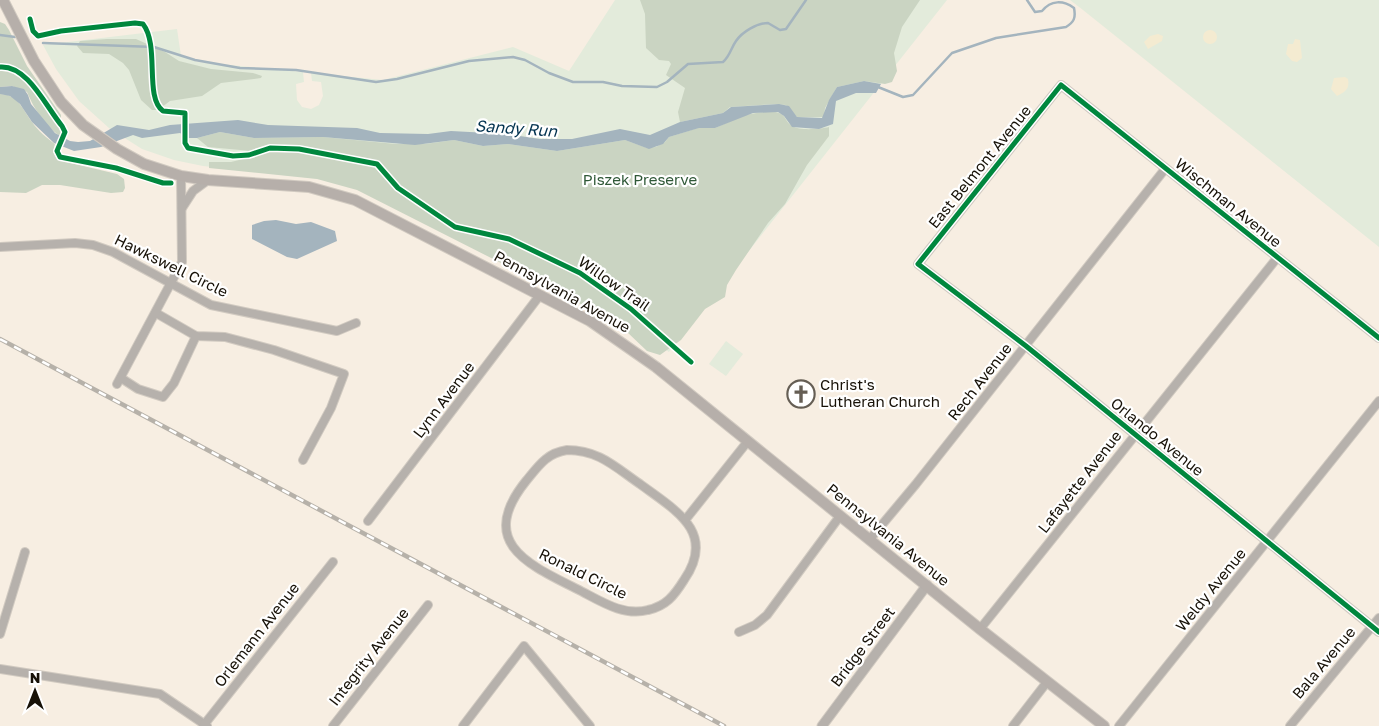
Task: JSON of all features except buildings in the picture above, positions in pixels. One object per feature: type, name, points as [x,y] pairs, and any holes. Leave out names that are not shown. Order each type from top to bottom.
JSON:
[{"type":"main road","name":"Pennsylvania Avenue","points":[[3,0],[34,61],[61,102],[96,135],[117,150],[144,164],[181,176],[208,180],[301,186],[341,195],[372,208],[590,321],[636,352],[980,629],[1104,726]]},
{"type":"street","name":"Wischman Avenue","points":[[1061,85],[1379,338]]},
{"type":"street","name":"East Belmont Avenue","points":[[918,264],[1061,85]]},
{"type":"street","name":"Rech Avenue","points":[[870,539],[1026,346],[1165,169]]},
{"type":"street","points":[[181,176],[182,262],[119,381],[163,397],[174,383],[196,336]]},
{"type":"street","points":[[182,208],[193,191],[208,180]]},
{"type":"street","name":"Hawkswell Circle","points":[[0,247],[75,243],[93,245],[113,252],[211,305],[337,331],[356,323]]},
{"type":"street","name":"Lafayette Avenue","points":[[980,629],[1277,258]]},
{"type":"street","name":"Orlando Avenue","points":[[918,264],[1026,346],[1376,629]]},
{"type":"street","name":"Lynn Avenue","points":[[368,521],[540,295]]},
{"type":"street","points":[[156,313],[196,336],[225,338],[274,350],[344,374],[331,408],[303,460]]},
{"type":"street","name":"Weldy Avenue","points":[[1119,726],[1379,401]]},
{"type":"street","points":[[686,519],[748,441]]},
{"type":"street","name":"Ronald Circle","points":[[567,450],[584,450],[603,458],[686,519],[696,542],[697,558],[694,566],[673,598],[660,607],[644,611],[616,608],[532,566],[516,553],[510,541],[508,527],[513,498],[547,456],[567,450]]},
{"type":"street","points":[[739,632],[755,626],[767,615],[840,516]]},
{"type":"street","points":[[0,634],[25,552]]},
{"type":"street","name":"Orlemann Avenue","points":[[205,725],[333,562]]},
{"type":"street","name":"Bridge Street","points":[[822,726],[926,585]]},
{"type":"street","name":"Integrity Avenue","points":[[333,726],[428,605]]},
{"type":"street","name":"Bala Avenue","points":[[1290,726],[1376,629],[1379,618]]},
{"type":"street","points":[[463,726],[524,646],[590,726]]},
{"type":"street","points":[[0,670],[160,694],[205,725]]},
{"type":"street","points":[[1013,726],[1047,682]]},
{"type":"green space","name":"Piszek Preserve","points":[[615,0],[947,0],[669,352],[647,337],[348,182],[203,166],[174,160],[142,149],[109,128],[79,101],[56,69],[43,45],[177,29],[181,56],[198,62],[303,72],[304,82],[296,84],[297,100],[302,107],[311,109],[319,105],[323,96],[321,82],[312,81],[311,73],[383,80],[513,47],[569,71]]},
{"type":"green space","points":[[640,0],[920,0],[902,27],[894,53],[897,71],[892,82],[885,84],[864,81],[837,87],[825,108],[824,117],[797,117],[786,105],[774,104],[730,107],[723,113],[680,122],[678,112],[685,88],[666,75],[671,64],[669,61],[659,60],[646,48],[645,14]]},
{"type":"green space","points":[[1070,0],[1379,0],[1379,247],[1083,10]]},
{"type":"green space","points":[[0,22],[5,24],[9,30],[27,66],[61,115],[61,137],[41,117],[27,92],[12,86],[0,87]]},
{"type":"green space","points":[[136,39],[165,52],[179,61],[211,69],[253,73],[262,76],[261,78],[221,83],[202,96],[170,101],[158,110],[152,110],[141,100],[129,70],[123,63],[109,54],[83,53],[77,46],[80,41]]},
{"type":"green space","points":[[0,94],[16,100],[37,128],[55,144],[53,152],[58,160],[117,174],[124,179],[125,188],[123,192],[111,193],[60,185],[42,185],[26,193],[0,192]]},
{"type":"green space","points":[[769,111],[780,113],[796,128],[829,127],[829,136],[807,165],[785,204],[768,223],[736,270],[727,285],[725,297],[705,309],[681,340],[660,355],[647,351],[627,332],[572,299],[357,190],[317,179],[209,168],[209,162],[231,162],[251,157],[253,154],[251,151],[208,147],[197,138],[220,132],[254,138],[323,137],[396,144],[425,144],[454,140],[483,146],[508,144],[557,151],[625,140],[647,148],[656,147],[665,142],[669,137],[698,128],[715,128],[745,115]]},
{"type":"green space","points":[[726,341],[743,354],[726,376],[709,364]]},
{"type":"sand","points":[[1207,30],[1213,30],[1217,37],[1213,44],[1207,44],[1203,40],[1203,34]]},
{"type":"sand","points":[[1158,34],[1163,36],[1162,41],[1148,49],[1144,42],[1150,36]]},
{"type":"sand","points":[[1295,39],[1300,40],[1302,58],[1297,62],[1292,61],[1286,54],[1288,44],[1293,44]]},
{"type":"sand","points":[[1345,77],[1348,79],[1348,88],[1337,96],[1331,89],[1334,78]]},
{"type":"shaded area","points":[[864,81],[881,84],[876,93],[856,93],[836,101],[833,124],[819,129],[792,127],[784,116],[778,112],[753,113],[715,128],[699,128],[669,137],[663,144],[649,149],[625,140],[557,151],[508,144],[483,146],[454,140],[415,145],[323,137],[254,138],[220,132],[197,138],[189,138],[180,133],[142,138],[133,135],[101,147],[74,151],[54,143],[32,122],[20,104],[10,96],[0,94],[0,87],[12,86],[24,89],[31,104],[55,133],[70,141],[78,142],[90,141],[117,125],[149,130],[170,125],[238,120],[268,125],[357,128],[380,133],[428,134],[451,131],[507,134],[540,139],[572,139],[620,129],[650,135],[680,122],[723,113],[731,107],[779,104],[789,106],[797,117],[822,118],[829,100],[837,87]]},
{"type":"shaded area","points":[[276,220],[296,224],[311,222],[335,231],[337,241],[297,259],[287,257],[252,239],[252,225]]},
{"type":"waterway","points":[[43,43],[154,47],[195,60],[240,68],[296,70],[376,82],[397,79],[469,61],[513,57],[525,60],[549,73],[573,82],[603,82],[622,86],[657,87],[667,82],[688,64],[723,62],[739,38],[755,26],[768,23],[780,30],[786,29],[806,0]]},
{"type":"waterway","name":"Sandy Run","points":[[878,87],[903,97],[913,95],[952,53],[996,38],[1066,27],[1074,19],[1074,8],[1066,4],[1053,3],[1042,11],[1035,12],[1027,0]]},
{"type":"waterway","points":[[0,35],[15,37]]},
{"type":"railway","points":[[0,339],[724,726]]},
{"type":"cycle path","name":"Willow Trail","points":[[30,19],[33,31],[38,36],[61,31],[135,23],[143,24],[151,45],[154,95],[157,104],[163,111],[185,113],[185,143],[188,148],[233,156],[249,155],[270,148],[299,149],[377,164],[398,188],[455,227],[509,239],[580,273],[631,309],[691,362]]},
{"type":"cycle path","points":[[0,67],[10,68],[28,80],[62,126],[65,132],[57,151],[60,157],[116,168],[163,183],[171,183]]},
{"type":"cycle path","points":[[1379,338],[1061,85],[918,264],[1026,346],[1379,632]]},
{"type":"place","name":"Christ's Lutheran Church","points":[[801,394]]}]
